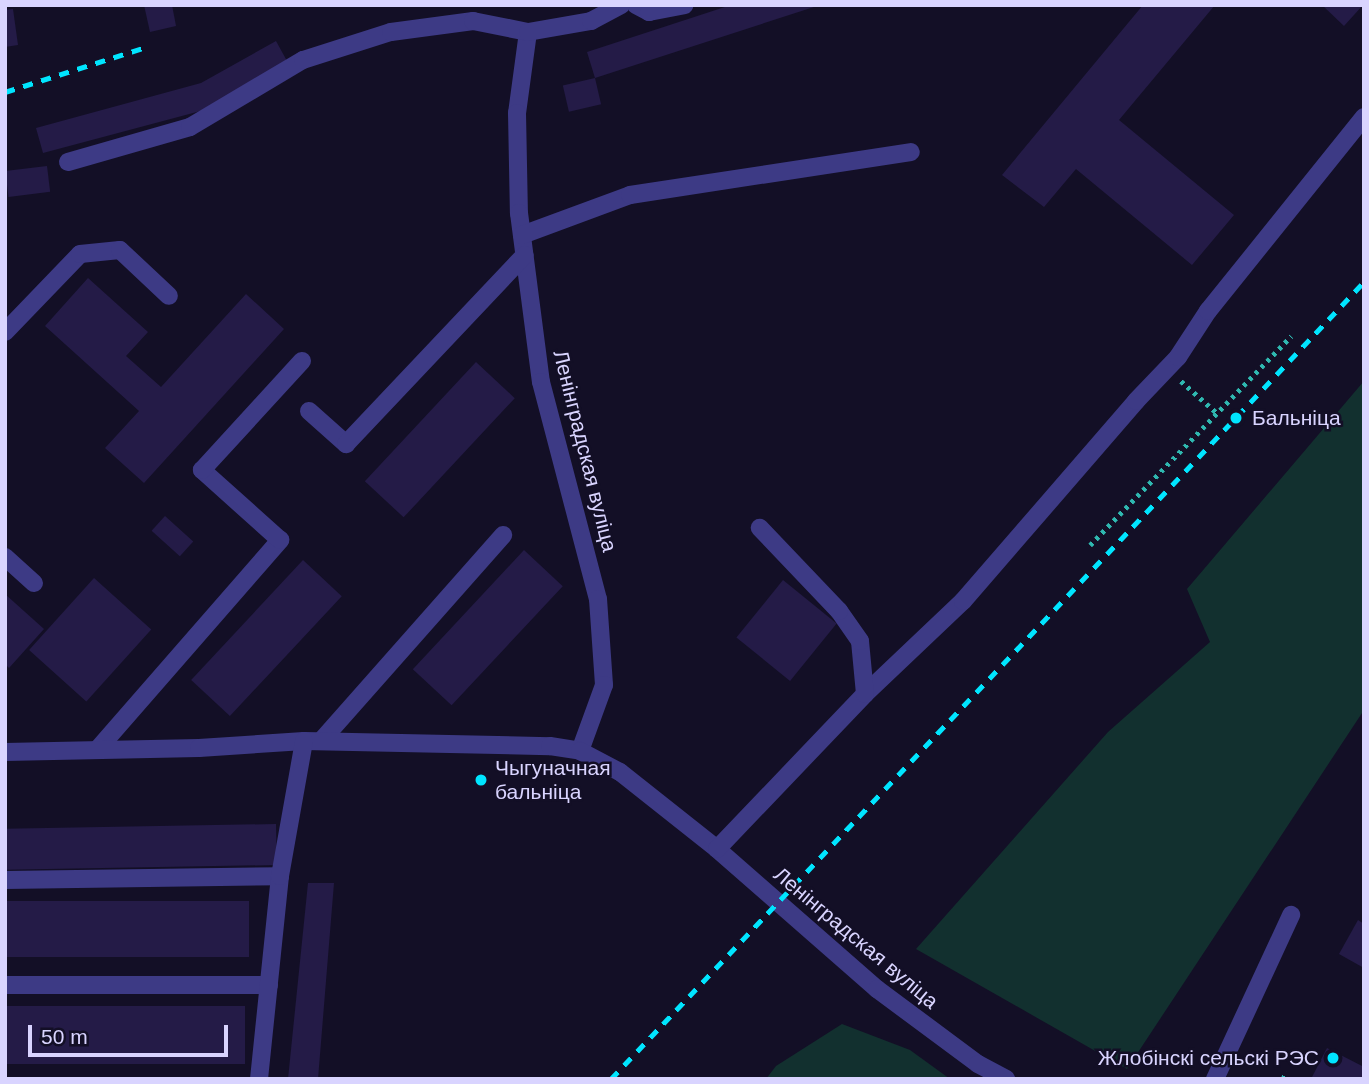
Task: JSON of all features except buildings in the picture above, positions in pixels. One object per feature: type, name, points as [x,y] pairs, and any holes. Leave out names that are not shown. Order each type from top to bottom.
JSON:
[{"type":"street","points":[[68,162],[190,127],[303,60],[391,32],[473,21],[528,32],[591,21],[621,5]]},
{"type":"street","points":[[636,5],[649,12],[684,5]]},
{"type":"street","name":"Ленінградская вуліца","points":[[528,32],[517,113],[522,234],[541,382],[598,600],[604,685],[580,751]]},
{"type":"street","points":[[717,849],[865,694],[963,601],[1168,369],[1208,311],[1364,117]]},
{"type":"street","points":[[522,234],[630,195],[911,152]]},
{"type":"street","points":[[5,332],[79,254],[120,250],[169,296]]},
{"type":"street","points":[[309,411],[346,444],[525,255]]},
{"type":"street","points":[[97,750],[280,540],[202,470],[302,361]]},
{"type":"street","points":[[760,528],[839,611],[859,641],[865,694]]},
{"type":"street","points":[[259,1079],[280,876],[313,741],[503,534]]},
{"type":"street","points":[[5,558],[34,583]]},
{"type":"street","name":"Ленінградская вуліца","points":[[5,752],[313,741],[550,746],[580,751],[620,772],[717,849],[877,989],[978,1064],[1006,1079]]},
{"type":"street","points":[[5,880],[280,876]]},
{"type":"street","points":[[1214,1079],[1291,915]]},
{"type":"street","points":[[5,985],[269,985]]},
{"type":"path","points":[[1090,545],[1291,336]]},
{"type":"path","points":[[1168,369],[1217,413]]},
{"type":"path","points":[[1283,1079],[1286,1072]]},
{"type":"green space","points":[[1364,381],[1364,710],[1127,1069],[916,949],[1108,732],[1210,642],[1187,589]]},
{"type":"green space","points":[[842,1024],[910,1050],[950,1079],[766,1079],[776,1066]]},
{"type":"railway","points":[[5,92],[149,46]]},
{"type":"railway","points":[[611,1079],[1364,282]]},
{"type":"place","name":"Бальніца","points":[[1236,418]]},
{"type":"place","name":"Чыгуначная бальніца","points":[[481,780]]},
{"type":"place","name":"Жлобінскі сельскі РЭС","points":[[1333,1058]]}]
